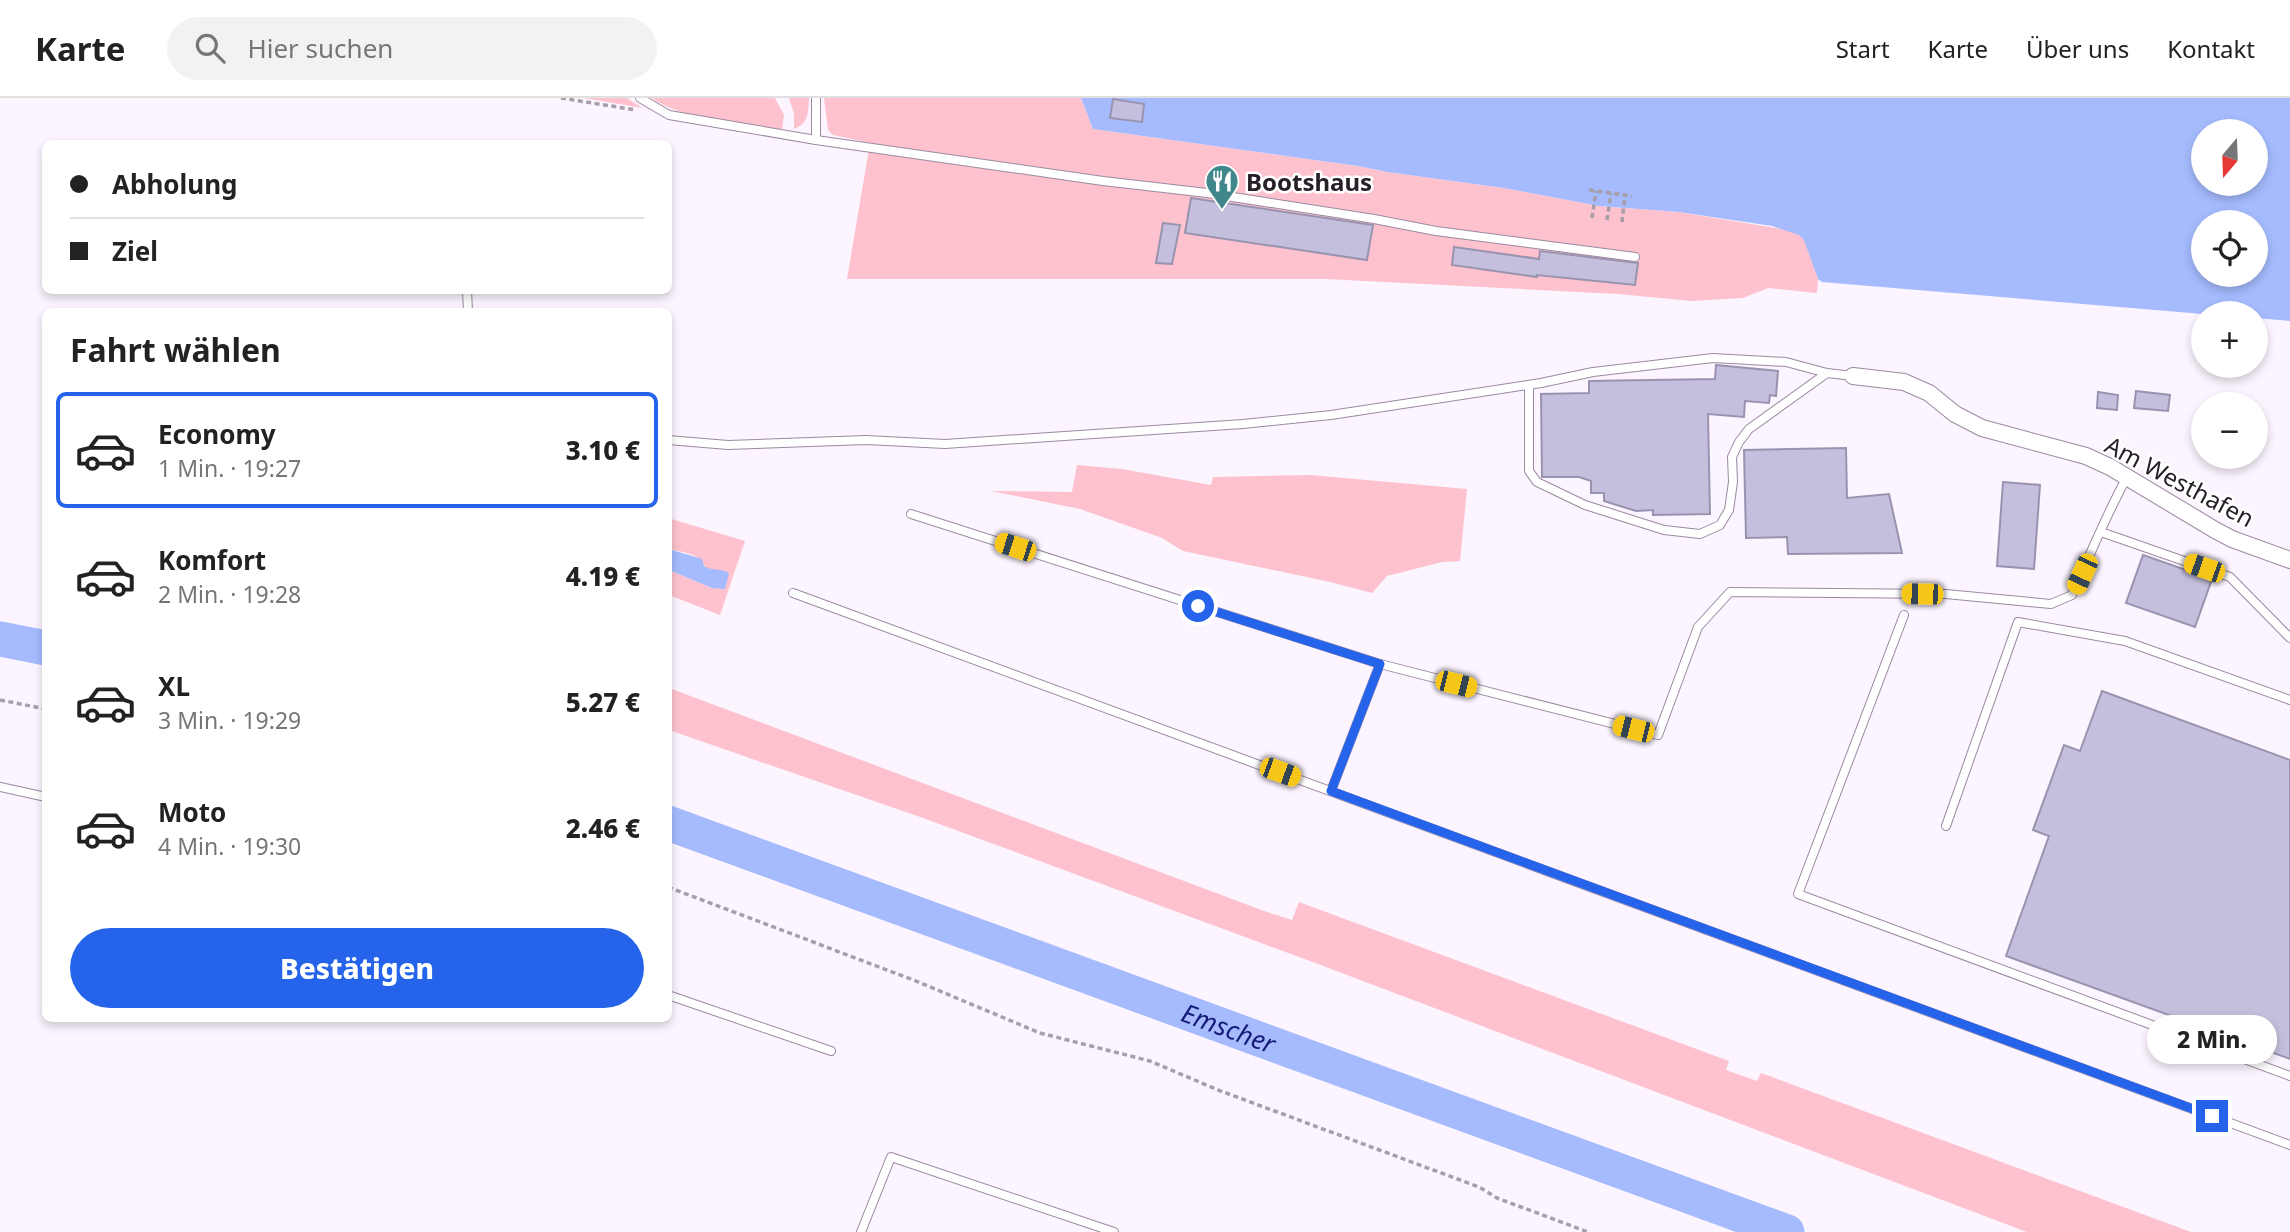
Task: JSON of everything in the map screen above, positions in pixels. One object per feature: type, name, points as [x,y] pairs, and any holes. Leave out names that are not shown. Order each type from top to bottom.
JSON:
[{"type":"street","name":"Am Westhafen","points":[[1853,376],[1904,382],[1929,393],[1955,414],[1982,428],[2086,456],[2232,539],[2290,560]]},
{"type":"lane","points":[[640,98],[669,115],[816,140],[1103,181],[1208,193],[1436,231],[1635,257]]},
{"type":"lane","points":[[816,98],[816,140]]},
{"type":"lane","points":[[672,440],[728,445],[866,440],[945,444],[1256,423],[1331,415],[1529,385],[1593,372],[1713,358],[1786,362],[1827,373],[1853,376]]},
{"type":"lane","points":[[1529,385],[1528,471],[1537,482],[1598,510],[1664,530],[1700,534],[1720,525],[1729,510],[1733,482],[1732,457],[1749,429],[1827,373]]},
{"type":"lane","points":[[911,514],[1380,664],[1658,735],[1698,627],[1730,592],[1946,594],[2051,604],[2072,595],[2110,507],[2127,477]]},
{"type":"lane","points":[[2101,532],[2230,578],[2290,638]]},
{"type":"lane","points":[[793,593],[2290,1145]]},
{"type":"lane","points":[[1904,615],[1798,894],[2290,1076]]},
{"type":"lane","points":[[1946,825],[2018,622],[2125,642],[2290,700]]},
{"type":"lane","points":[[1331,791],[1380,664]]},
{"type":"lane","points":[[0,787],[42,796]]},
{"type":"lane","points":[[672,996],[831,1051]]},
{"type":"lane","points":[[861,1232],[891,1157],[1114,1232]]},
{"type":"path","points":[[561,98],[628,110],[659,111]]},
{"type":"path","points":[[1589,190],[1632,196]]},
{"type":"path","points":[[1592,218],[1596,191]]},
{"type":"path","points":[[1607,220],[1611,193]]},
{"type":"path","points":[[1622,222],[1625,195]]},
{"type":"path","points":[[0,700],[42,708]]},
{"type":"path","points":[[672,889],[916,981],[1040,1033],[1150,1061],[1218,1090],[1479,1187],[1497,1198],[1588,1232]]},
{"type":"shaded area","points":[[584,98],[627,98],[642,108]]},
{"type":"shaded area","points":[[652,98],[775,98],[784,115],[782,130],[697,116],[665,106]]},
{"type":"shaded area","points":[[789,98],[809,98],[805,121],[794,129],[794,114]]},
{"type":"shaded area","points":[[824,98],[1081,98],[1093,129],[1504,188],[1599,206],[1679,212],[1788,230],[1805,240],[1818,279],[1817,293],[1768,288],[1743,298],[1691,301],[1618,294],[1326,279],[847,279],[870,143],[833,135],[828,130]]},
{"type":"shaded area","points":[[1077,465],[1122,469],[1211,485],[1213,477],[1310,475],[1467,489],[1460,561],[1442,562],[1387,576],[1372,593],[1183,551],[1162,538],[1080,509],[991,491],[1072,492]]},
{"type":"shaded area","points":[[672,519],[745,541],[720,615],[672,596],[672,571],[712,588],[703,563],[688,553],[672,550]]},
{"type":"shaded area","points":[[672,689],[1264,911],[1292,920],[1299,902],[1729,1061],[1726,1070],[1757,1081],[1761,1073],[2191,1232],[2027,1232],[923,818],[672,731]]},
{"type":"water","points":[[1081,98],[2290,98],[2290,321],[2268,319],[2268,301],[2191,301],[2191,313],[1822,282],[1818,279],[1804,240],[1799,235],[1772,226],[1679,212],[1599,206],[1504,188],[1093,129]]},
{"type":"water","points":[[672,550],[702,559],[707,568],[729,573],[725,589],[712,588],[672,571]]},
{"type":"building","points":[[1113,99],[1144,104],[1142,122],[1110,118]]},
{"type":"building","points":[[1191,198],[1373,225],[1367,260],[1185,233]]},
{"type":"building","points":[[1163,223],[1180,225],[1172,264],[1156,263]]},
{"type":"building","points":[[1454,247],[1539,259],[1540,251],[1638,263],[1635,285],[1537,277],[1452,265]]},
{"type":"building","points":[[1716,365],[1778,371],[1776,396],[1770,395],[1769,403],[1745,401],[1744,417],[1708,414],[1710,514],[1653,515],[1653,510],[1636,511],[1604,501],[1604,493],[1591,493],[1591,481],[1579,477],[1542,477],[1541,394],[1589,393],[1589,381],[1715,379]]},
{"type":"building","points":[[2136,391],[2170,395],[2168,411],[2134,408]]},
{"type":"building","points":[[2098,392],[2118,395],[2117,410],[2097,408]]},
{"type":"building","points":[[1846,448],[1847,498],[1889,494],[1902,553],[1788,554],[1787,537],[1746,538],[1744,450]]},
{"type":"building","points":[[2003,482],[2040,485],[2034,569],[1997,566]]},
{"type":"building","points":[[2143,555],[2212,579],[2195,627],[2126,603]]},
{"type":"building","points":[[2102,691],[2290,760],[2290,1059],[2006,956],[2049,836],[2033,830],[2064,745],[2080,751]]},
{"type":"waterway","name":"Emscher","points":[[0,639],[42,647]]},
{"type":"waterway","name":"Emscher","points":[[672,824],[1787,1232]]},
{"type":"place","name":"Bootshaus","points":[[1222,211]]},
{"type":"route","points":[[1198,606],[1380,664],[1331,791],[2212,1116]]}]
